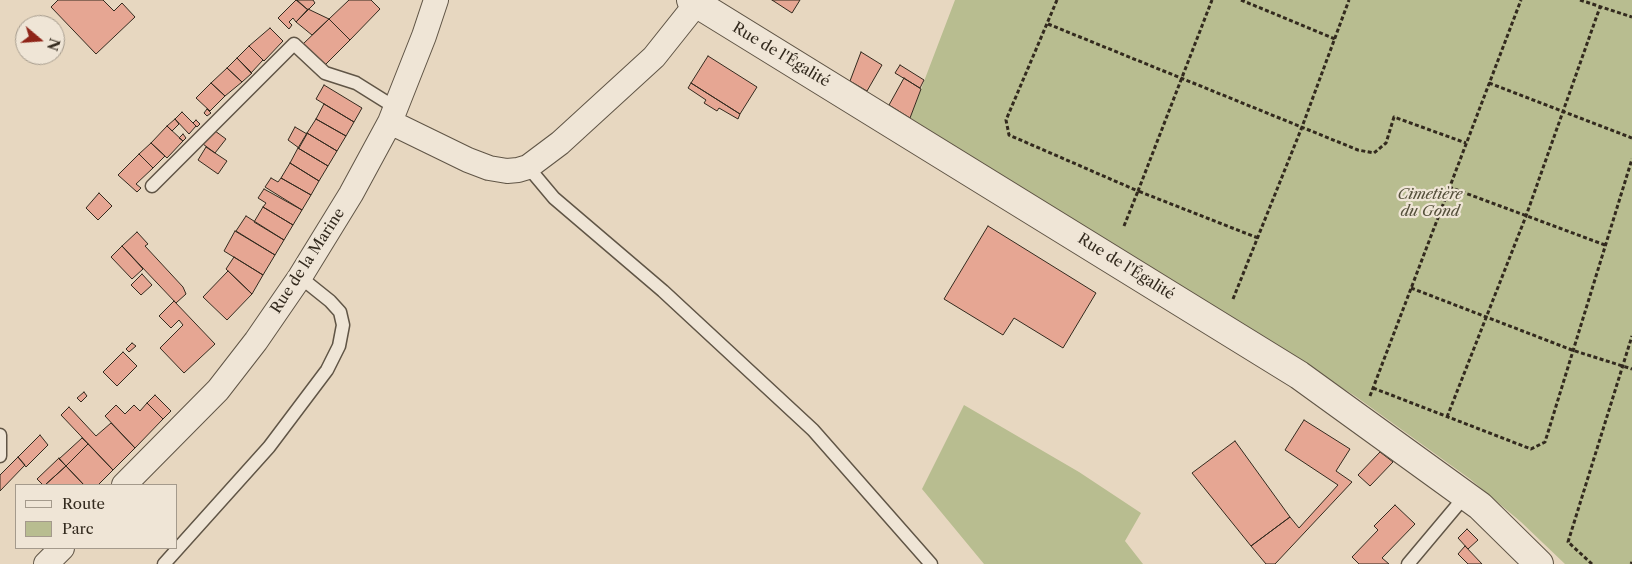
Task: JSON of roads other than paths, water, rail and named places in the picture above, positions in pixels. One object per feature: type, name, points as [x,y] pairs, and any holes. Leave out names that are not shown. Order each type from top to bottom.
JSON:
[{"type":"street","name":"Rue de la Marine","points":[[125,484],[218,390],[256,341],[300,277],[351,194],[393,115],[436,0]]},
{"type":"street","points":[[393,115],[468,160],[488,168],[507,171],[528,167],[560,143],[654,57],[696,1]]},
{"type":"street","name":"Rue de l'Égalité","points":[[696,1],[1299,375],[1480,506],[1539,564]]},
{"type":"street","points":[[46,564],[61,549]]},
{"type":"lane","points":[[152,186],[294,44],[325,73],[356,83],[393,115]]},
{"type":"lane","points":[[528,167],[554,198],[662,291],[813,430],[931,564]]},
{"type":"lane","points":[[178,548],[269,447],[327,370],[339,346],[343,325],[340,312],[330,301],[300,277]]},
{"type":"lane","points":[[0,435],[0,456]]},
{"type":"lane","points":[[1408,564],[1466,495]]},
{"type":"lane","points":[[164,564],[177,549]]},
{"type":"park label","name":"Cimetière du Gond","points":[[1430,204]]}]
